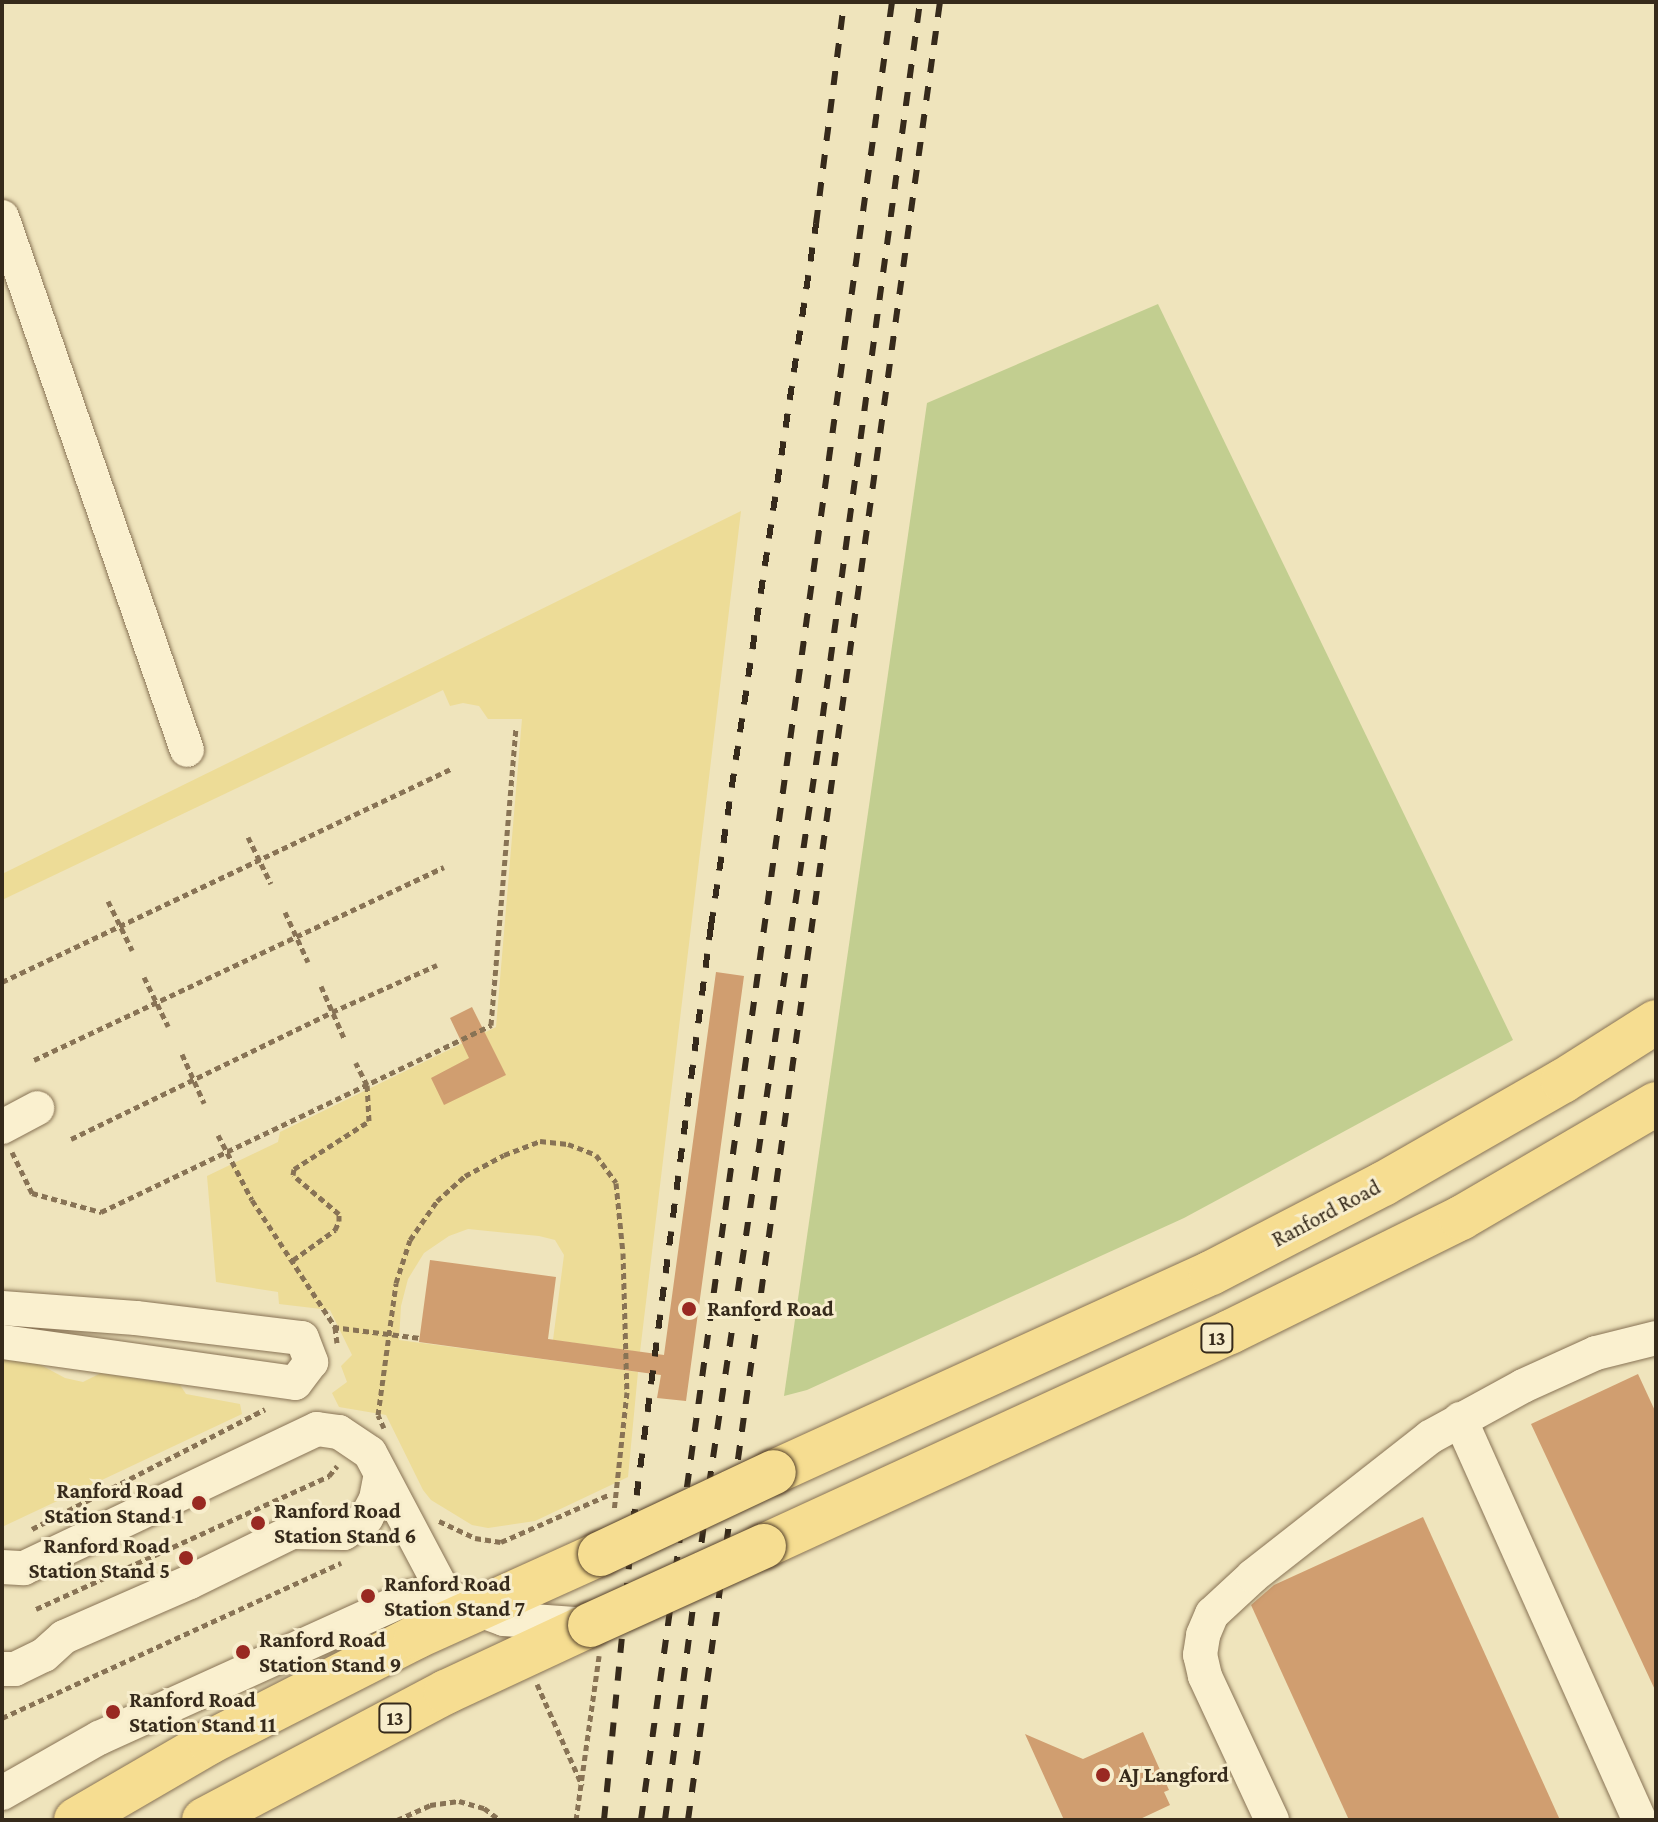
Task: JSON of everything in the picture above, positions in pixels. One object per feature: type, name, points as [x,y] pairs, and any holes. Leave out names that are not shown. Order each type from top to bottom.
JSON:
[{"type":"main road","name":"Ranford Road","points":[[76,1820],[458,1601],[600,1554],[1211,1273],[1383,1184],[1563,1081],[1656,1022]]},
{"type":"main road","name":"13","points":[[204,1820],[446,1692],[1230,1332],[1434,1232],[1656,1104]]},
{"type":"lane","points":[[2,217],[187,750]]},
{"type":"lane","points":[[7,1139],[37,1108]]},
{"type":"lane","points":[[2,1308],[136,1318],[302,1338],[311,1362],[295,1383],[2,1342]]},
{"type":"lane","points":[[134,1361],[128,1341],[136,1318]]},
{"type":"lane","points":[[1272,1820],[1205,1676],[1200,1655],[1203,1635],[1212,1614],[1253,1576],[1430,1437],[1460,1419],[1596,1353],[1656,1338]]},
{"type":"lane","points":[[1460,1419],[1639,1820]]},
{"type":"lane","points":[[2,1567],[24,1568],[317,1429],[371,1436],[370,1453],[381,1474],[458,1601]]},
{"type":"lane","points":[[2,1669],[24,1665],[44,1655],[64,1637],[292,1532],[344,1533],[366,1518],[376,1499],[381,1474]]},
{"type":"lane","points":[[2,1793],[99,1738],[410,1597],[458,1601],[504,1619],[590,1625]]},
{"type":"path","points":[[7,1139],[32,1193],[101,1212],[491,1025],[516,729]]},
{"type":"path","points":[[2,982],[453,768]]},
{"type":"path","points":[[248,837],[271,884]]},
{"type":"path","points":[[34,1060],[444,867]]},
{"type":"path","points":[[108,901],[132,950]]},
{"type":"path","points":[[285,912],[308,962]]},
{"type":"path","points":[[71,1139],[332,1012],[437,965]]},
{"type":"path","points":[[144,977],[168,1026]]},
{"type":"path","points":[[321,986],[344,1038]]},
{"type":"path","points":[[182,1054],[204,1103]]},
{"type":"path","points":[[293,1260],[335,1230],[339,1221],[339,1214],[293,1175],[294,1169],[369,1121],[367,1085],[356,1063]]},
{"type":"path","points":[[218,1135],[261,1212]]},
{"type":"path","points":[[36,1609],[329,1476],[371,1436],[378,1415],[396,1283],[410,1240],[437,1201],[465,1176],[504,1155],[540,1141],[568,1144],[596,1155],[616,1183],[623,1253],[627,1392]]},
{"type":"path","points":[[321,1325],[420,1338]]},
{"type":"path","points":[[371,1436],[378,1415]]},
{"type":"path","points":[[437,1520],[475,1538],[501,1542],[608,1495]]},
{"type":"path","points":[[2,1718],[344,1561]]},
{"type":"path","points":[[536,1684],[582,1785]]},
{"type":"path","points":[[397,1820],[430,1805],[459,1801],[484,1808],[500,1820]]},
{"type":"green space","points":[[1158,304],[1513,1040],[1184,1218],[807,1390],[784,1396],[927,403]]},
{"type":"sand","points":[[741,511],[640,1352],[553,1340],[564,1255],[555,1240],[539,1236],[468,1229],[449,1236],[424,1253],[408,1279],[401,1306],[399,1340],[638,1372],[628,1477],[535,1521],[488,1528],[472,1525],[431,1500],[423,1490],[386,1415],[339,1407],[332,1393],[347,1382],[341,1366],[352,1355],[330,1310],[279,1304],[278,1292],[216,1282],[207,1176],[278,1142],[280,1132],[496,1027],[522,719],[488,719],[479,706],[463,703],[450,706],[443,690],[2,900],[2,874]]},
{"type":"sand","points":[[2,1353],[26,1357],[65,1378],[83,1382],[101,1373],[180,1385],[186,1394],[240,1404],[242,1414],[2,1527]]},
{"type":"building","points":[[716,972],[744,976],[686,1401],[657,1398],[661,1375],[419,1342],[430,1260],[556,1277],[548,1339],[664,1355]]},
{"type":"building","points":[[472,1007],[506,1075],[444,1105],[431,1078],[469,1058],[450,1018]]},
{"type":"building","points":[[1638,1374],[1656,1413],[1656,1692],[1531,1424]]},
{"type":"building","points":[[1423,1517],[1560,1820],[1349,1820],[1251,1605],[1274,1585]]},
{"type":"building","name":"AJ Langford","points":[[1143,1732],[1169,1790],[1164,1792],[1170,1805],[1138,1820],[1064,1820],[1025,1734],[1083,1759]]},
{"type":"railway","points":[[604,1820],[633,1523],[711,926],[816,224],[844,2]]},
{"type":"railway","points":[[641,1820],[892,2]]},
{"type":"railway","points":[[665,1820],[709,1485],[819,744],[920,2]]},
{"type":"railway","points":[[688,1820],[940,2]]},
{"type":"place","name":"Ranford Road","points":[[689,1309]]},
{"type":"place","name":"Ranford Road Station Stand 1","points":[[199,1503]]},
{"type":"place","name":"Ranford Road Station Stand 6","points":[[258,1523]]},
{"type":"place","name":"Ranford Road Station Stand 5","points":[[186,1558]]},
{"type":"place","name":"Ranford Road Station Stand 7","points":[[368,1596]]},
{"type":"place","name":"Ranford Road Station Stand 9","points":[[243,1652]]},
{"type":"place","name":"Ranford Road Station Stand 11","points":[[113,1712]]},
{"type":"place","name":"AJ Langford","points":[[1103,1775]]}]
